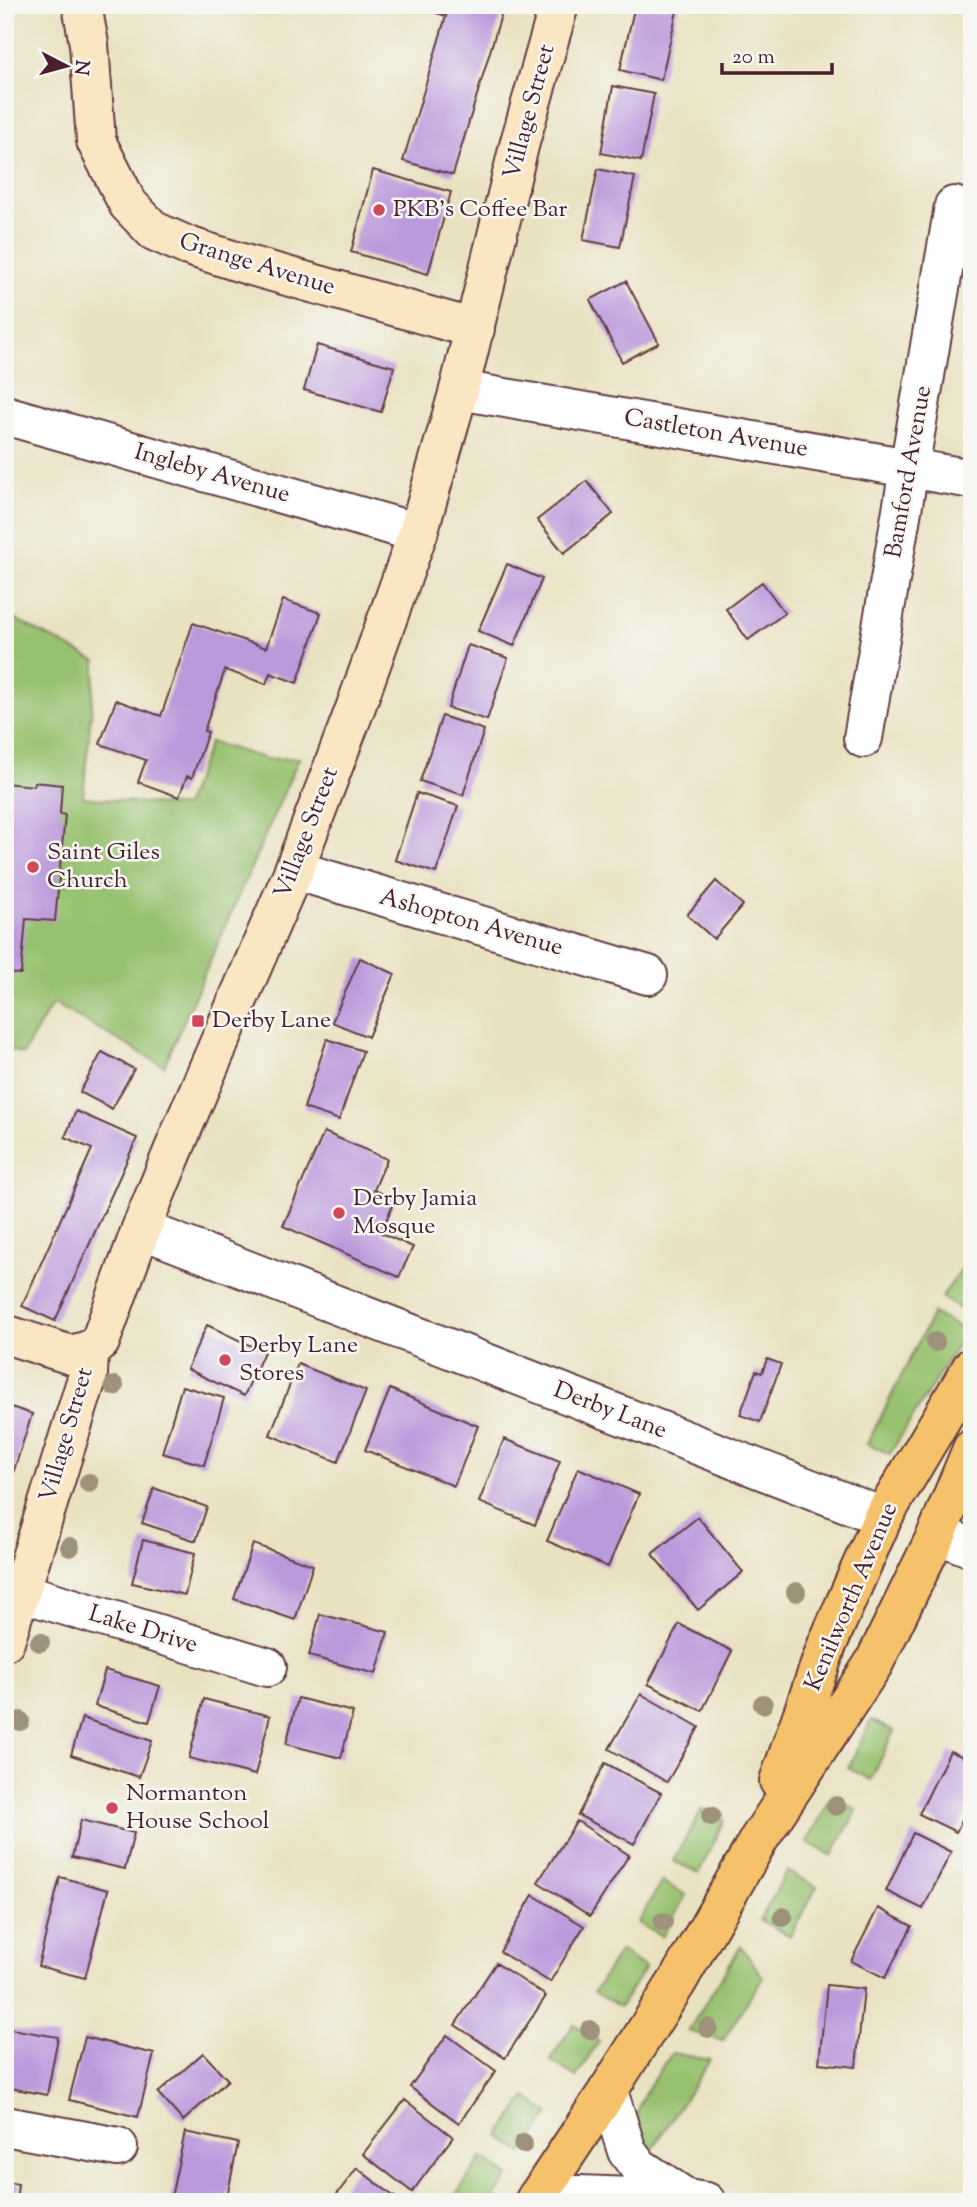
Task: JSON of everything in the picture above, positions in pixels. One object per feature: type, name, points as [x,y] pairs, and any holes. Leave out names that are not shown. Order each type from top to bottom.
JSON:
[{"type":"highway","name":"Kenilworth Avenue","points":[[759,1839],[827,1645],[883,1517],[972,1367]]},
{"type":"highway","name":"Kenilworth Avenue","points":[[535,2199],[677,1982],[759,1839],[874,1662],[937,1534],[972,1449]]},
{"type":"street","name":"Grange Avenue","points":[[82,5],[89,44],[96,141],[128,204],[155,231],[188,246],[236,261],[475,329]]},
{"type":"street","name":"Village Street","points":[[5,1641],[88,1376],[89,1350],[100,1342],[141,1229],[294,870],[418,533],[459,390],[520,142],[559,5]]},
{"type":"street","name":"Bamford Avenue","points":[[863,738],[954,206]]},
{"type":"street","name":"Castleton Avenue","points":[[459,390],[972,479]]},
{"type":"street","name":"Ingleby Avenue","points":[[5,415],[418,533]]},
{"type":"street","name":"Ashopton Avenue","points":[[294,870],[648,975]]},
{"type":"street","name":"Derby Lane","points":[[141,1229],[883,1517]]},
{"type":"street","points":[[5,1334],[71,1355],[89,1350]]},
{"type":"street","points":[[937,1534],[972,1548]]},
{"type":"street","name":"Lake Drive","points":[[20,1592],[267,1667]]},
{"type":"street","points":[[608,2091],[627,2151],[639,2167],[697,2200]]},
{"type":"street","points":[[5,2126],[118,2147]]},
{"type":"street","points":[[535,2199],[579,2195],[697,2200]]},
{"type":"green space","points":[[5,614],[96,661],[83,797],[184,807],[210,742],[267,759],[299,758],[164,1066],[53,1003],[23,1054],[5,1048]]},
{"type":"green space","points":[[972,1254],[972,1317],[942,1297]]},
{"type":"green space","points":[[933,1313],[966,1331],[890,1454],[867,1444]]},
{"type":"green space","points":[[871,1720],[894,1731],[871,1780],[848,1768]]},
{"type":"green space","points":[[832,1796],[857,1810],[832,1856],[807,1842]]},
{"type":"green space","points":[[702,1809],[724,1820],[699,1873],[673,1861]]},
{"type":"green space","points":[[787,1871],[817,1887],[790,1936],[760,1920]]},
{"type":"green space","points":[[662,1881],[686,1895],[662,1937],[638,1923]]},
{"type":"green space","points":[[741,1946],[763,1977],[723,2040],[688,2031]]},
{"type":"green space","points":[[620,1951],[645,1967],[620,2007],[594,1992]]},
{"type":"green space","points":[[574,2024],[599,2041],[576,2077],[550,2060]]},
{"type":"green space","points":[[672,2053],[710,2060],[648,2156],[639,2132],[639,2109],[642,2099]]},
{"type":"green space","points":[[526,2097],[550,2114],[523,2153],[499,2136]]},
{"type":"green space","points":[[482,2157],[509,2176],[492,2202],[465,2202],[456,2195]]},
{"type":"building","points":[[413,5],[504,5],[453,175],[403,161],[446,16]]},
{"type":"building","points":[[635,5],[678,7],[661,80],[620,70]]},
{"type":"building","points":[[613,86],[654,94],[641,161],[601,153]]},
{"type":"building","points":[[598,169],[635,177],[620,247],[583,240]]},
{"type":"building","points":[[373,170],[451,192],[428,274],[351,252]]},
{"type":"building","points":[[626,281],[659,343],[622,362],[590,300]]},
{"type":"building","points":[[317,345],[394,367],[381,412],[304,390]]},
{"type":"building","points":[[587,481],[613,514],[564,553],[537,520]]},
{"type":"building","points":[[507,564],[542,579],[514,646],[478,631]]},
{"type":"building","points":[[762,582],[785,613],[748,640],[726,609]]},
{"type":"building","points":[[283,600],[321,613],[297,683],[270,673],[266,684],[225,670],[204,731],[208,732],[192,778],[187,776],[179,797],[138,782],[146,760],[100,744],[116,700],[161,716],[193,623],[266,648]]},
{"type":"building","points":[[468,645],[508,658],[487,720],[448,708]]},
{"type":"building","points":[[442,716],[484,730],[463,795],[420,781]]},
{"type":"building","name":"Saint Giles Church","points":[[34,782],[62,785],[60,814],[65,815],[55,921],[26,919],[21,974],[5,973],[5,783],[34,786]]},
{"type":"building","points":[[417,793],[458,806],[436,873],[395,860]]},
{"type":"building","points":[[716,881],[743,905],[714,939],[687,915]]},
{"type":"building","points":[[360,958],[395,974],[368,1037],[332,1022]]},
{"type":"building","points":[[327,1039],[363,1051],[339,1120],[304,1108]]},
{"type":"building","points":[[102,1052],[134,1069],[112,1109],[80,1092]]},
{"type":"building","points":[[76,1111],[137,1138],[55,1321],[22,1306],[92,1149],[65,1137]]},
{"type":"building","name":"Derby Jamia Mosque","points":[[324,1132],[387,1159],[374,1190],[395,1199],[381,1233],[413,1247],[399,1277],[283,1226]]},
{"type":"building","name":"Derby Lane Stores","points":[[207,1325],[264,1352],[244,1396],[187,1369]]},
{"type":"building","points":[[767,1359],[781,1364],[760,1422],[740,1415],[756,1371],[762,1373]]},
{"type":"building","points":[[298,1364],[366,1391],[338,1462],[270,1435]]},
{"type":"building","points":[[182,1386],[224,1398],[204,1465],[162,1453]]},
{"type":"building","points":[[390,1389],[478,1426],[454,1486],[365,1450]]},
{"type":"building","points":[[5,1405],[32,1414],[6,1495],[5,1495]]},
{"type":"building","points":[[504,1439],[560,1461],[535,1525],[479,1502]]},
{"type":"building","points":[[578,1468],[639,1494],[608,1567],[547,1541]]},
{"type":"building","points":[[154,1488],[207,1507],[196,1541],[142,1523]]},
{"type":"building","points":[[698,1517],[743,1572],[698,1610],[652,1554]]},
{"type":"building","points":[[143,1540],[195,1553],[185,1595],[132,1583]]},
{"type":"building","points":[[253,1544],[313,1565],[295,1620],[234,1599]]},
{"type":"building","points":[[320,1614],[388,1632],[376,1674],[309,1656]]},
{"type":"building","points":[[679,1624],[732,1651],[702,1711],[648,1684]]},
{"type":"building","points":[[105,1670],[160,1686],[149,1722],[95,1706]]},
{"type":"building","points":[[641,1694],[699,1727],[667,1782],[609,1749]]},
{"type":"building","points":[[298,1698],[353,1712],[341,1758],[286,1744]]},
{"type":"building","points":[[204,1699],[270,1716],[255,1775],[189,1758]]},
{"type":"building","points":[[82,1718],[152,1741],[139,1777],[71,1755]]},
{"type":"building","points":[[950,1751],[972,1761],[972,1800],[956,1832],[919,1814]]},
{"type":"building","points":[[605,1763],[661,1793],[634,1844],[578,1815]]},
{"type":"building","points":[[81,1820],[134,1833],[125,1869],[72,1857]]},
{"type":"building","points":[[577,1821],[629,1855],[590,1916],[538,1882]]},
{"type":"building","points":[[913,1833],[951,1852],[923,1909],[886,1891]]},
{"type":"building","points":[[60,1877],[108,1890],[85,1978],[38,1966]]},
{"type":"building","points":[[533,1895],[584,1926],[550,1982],[500,1952]]},
{"type":"building","points":[[878,1908],[912,1926],[885,1978],[851,1961]]},
{"type":"building","points":[[496,1963],[546,1996],[505,2058],[455,2025]]},
{"type":"building","points":[[827,1985],[864,1989],[856,2067],[819,2063]]},
{"type":"building","points":[[5,2028],[58,2037],[47,2095],[5,2087]]},
{"type":"building","points":[[447,2035],[496,2071],[459,2123],[410,2087]]},
{"type":"building","points":[[85,2037],[154,2054],[138,2117],[69,2100]]},
{"type":"building","points":[[203,2053],[228,2080],[183,2121],[158,2093]]},
{"type":"building","points":[[405,2100],[453,2137],[412,2192],[363,2154]]},
{"type":"building","points":[[185,2132],[238,2143],[226,2202],[170,2202]]},
{"type":"building","points":[[357,2168],[401,2202],[331,2202]]},
{"type":"building","points":[[5,2182],[18,2184],[16,2202],[5,2202]]},
{"type":"building","points":[[46,2194],[80,2200],[80,2202],[45,2202]]},
{"type":"place","name":"PKB's Coffee Bar","points":[[379,210]]},
{"type":"place","name":"Saint Giles Church","points":[[33,867]]},
{"type":"place","name":"Derby Lane","points":[[198,1021]]},
{"type":"place","name":"Derby Jamia Mosque","points":[[339,1213]]},
{"type":"place","name":"Derby Lane Stores","points":[[225,1360]]},
{"type":"place","name":"Normanton House School","points":[[112,1808]]}]
